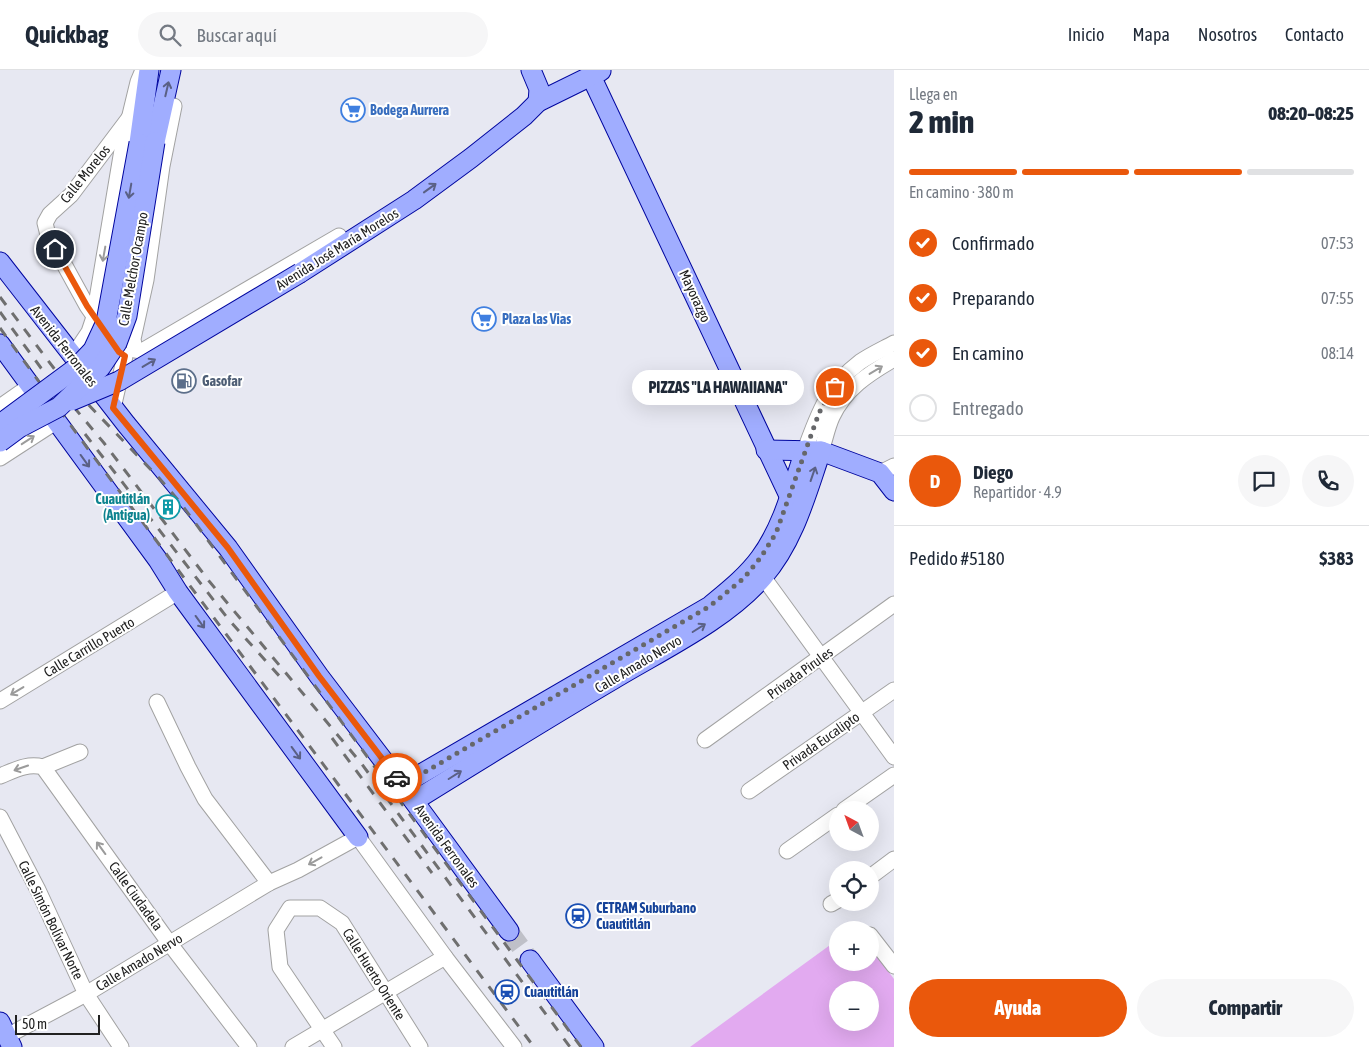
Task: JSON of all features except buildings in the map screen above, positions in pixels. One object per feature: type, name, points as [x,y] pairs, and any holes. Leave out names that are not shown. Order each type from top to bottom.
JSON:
[{"type":"main road","name":"Calle Melchor Ocampo","points":[[0,442],[19,428],[58,414],[101,367],[118,343],[127,316],[147,142],[149,70]]},
{"type":"main road","name":"Calle Melchor Ocampo","points":[[0,424],[76,368],[93,350],[100,336],[106,322],[147,142],[171,70]]},
{"type":"main road","points":[[531,70],[539,89],[538,102]]},
{"type":"main road","name":"Avenida José María Morelos","points":[[58,414],[119,381],[300,273],[414,200],[471,158],[524,116],[538,102],[596,73]]},
{"type":"main road","name":"Mayorazgo","points":[[596,73],[766,450],[799,516]]},
{"type":"main road","name":"Avenida Ferronales","points":[[0,262],[113,408],[228,548],[319,676],[509,931]]},
{"type":"main road","points":[[0,344],[30,386],[58,414],[178,592],[358,837]]},
{"type":"main road","points":[[766,450],[813,451],[887,470],[894,491]]},
{"type":"main road","name":"Calle Amado Nervo","points":[[402,785],[505,735],[663,641],[710,606],[744,578],[761,557],[776,533],[789,497],[813,451]]},
{"type":"main road","name":"Calle Amado Nervo","points":[[663,641],[717,617],[743,597],[763,577],[786,542],[799,516],[813,451]]},
{"type":"main road","name":"Calle Amado Nervo","points":[[414,801],[505,735]]},
{"type":"main road","points":[[530,960],[594,1047]]},
{"type":"street","points":[[73,356],[89,332],[94,317],[123,144],[138,82],[143,70]]},
{"type":"street","points":[[174,106],[162,166],[146,280],[134,339],[135,350],[142,352],[339,236]]},
{"type":"street","name":"Calle Morelos","points":[[113,408],[125,356],[119,352],[87,306],[48,235],[45,222],[50,214],[71,195],[129,118]]},
{"type":"street","points":[[813,451],[819,413],[828,396],[843,377],[861,362],[894,343]]},
{"type":"street","points":[[813,451],[852,387],[870,373],[894,359]]},
{"type":"street","points":[[0,407],[30,386]]},
{"type":"street","points":[[0,458],[58,414]]},
{"type":"street","points":[[763,577],[894,757]]},
{"type":"street","name":"Calle Carrillo Puerto","points":[[0,701],[178,592]]},
{"type":"street","name":"Privada Pirules","points":[[705,740],[894,604]]},
{"type":"street","name":"Privada Eucalipto","points":[[749,791],[894,690]]},
{"type":"street","points":[[158,702],[205,799],[269,883]]},
{"type":"street","points":[[0,776],[25,766],[34,765],[43,768],[80,752]]},
{"type":"street","name":"Calle Ciudadela","points":[[43,768],[170,944],[249,1047]]},
{"type":"street","points":[[857,801],[894,775]]},
{"type":"street","name":"Calle Simón Bolívar Norte","points":[[0,817],[38,890],[86,994],[121,1047]]},
{"type":"street","points":[[787,851],[829,821]]},
{"type":"street","points":[[358,837],[445,957],[514,1047]]},
{"type":"street","name":"Calle Amado Nervo","points":[[6,1035],[86,994],[269,883],[298,870],[358,837]]},
{"type":"street","points":[[879,870],[894,860]]},
{"type":"street","name":"Calle Huerto Oriente","points":[[323,1030],[280,967],[276,930],[290,908],[320,908],[342,922],[420,1047]]},
{"type":"street","points":[[879,947],[894,966]]},
{"type":"street","points":[[293,1047],[445,957]]},
{"type":"street","points":[[323,1030],[334,1047]]},
{"type":"shaded area","points":[[829,946],[829,971],[879,971],[879,959],[894,979],[894,1047],[690,1047]]},
{"type":"tunnel","points":[[509,931],[530,960]]},
{"type":"railway","points":[[0,297],[56,371],[179,501],[581,1047]]},
{"type":"railway","points":[[0,312],[41,368],[104,443],[209,581],[361,763],[570,1047]]},
{"type":"railway","points":[[0,328],[534,1047]]},
{"type":"railway","points":[[85,434],[229,620],[282,679]]},
{"type":"railway","points":[[332,738],[432,873]]},
{"type":"way so far","points":[[397,778],[402,785],[418,776],[710,606],[734,587],[761,557],[776,533],[819,413],[835,387]]},
{"type":"place","name":"Bodega Aurrera","points":[[353,110]]},
{"type":"place","name":"Plaza las Vias","points":[[484,319]]},
{"type":"place","name":"Gasofar","points":[[184,381]]},
{"type":"place","name":"PIZZAS \"LA HAWAIIANA\"","points":[[835,387]]},
{"type":"place","name":"Cuautitlán (Antigua)","points":[[168,507]]},
{"type":"place","name":"CETRAM Suburbano Cuautitlán","points":[[578,916]]},
{"type":"place","name":"Cuautitlán","points":[[507,992]]},
{"type":"route","points":[[55,249],[87,306],[119,352],[125,356],[113,408],[228,548],[319,676],[397,778]]}]
